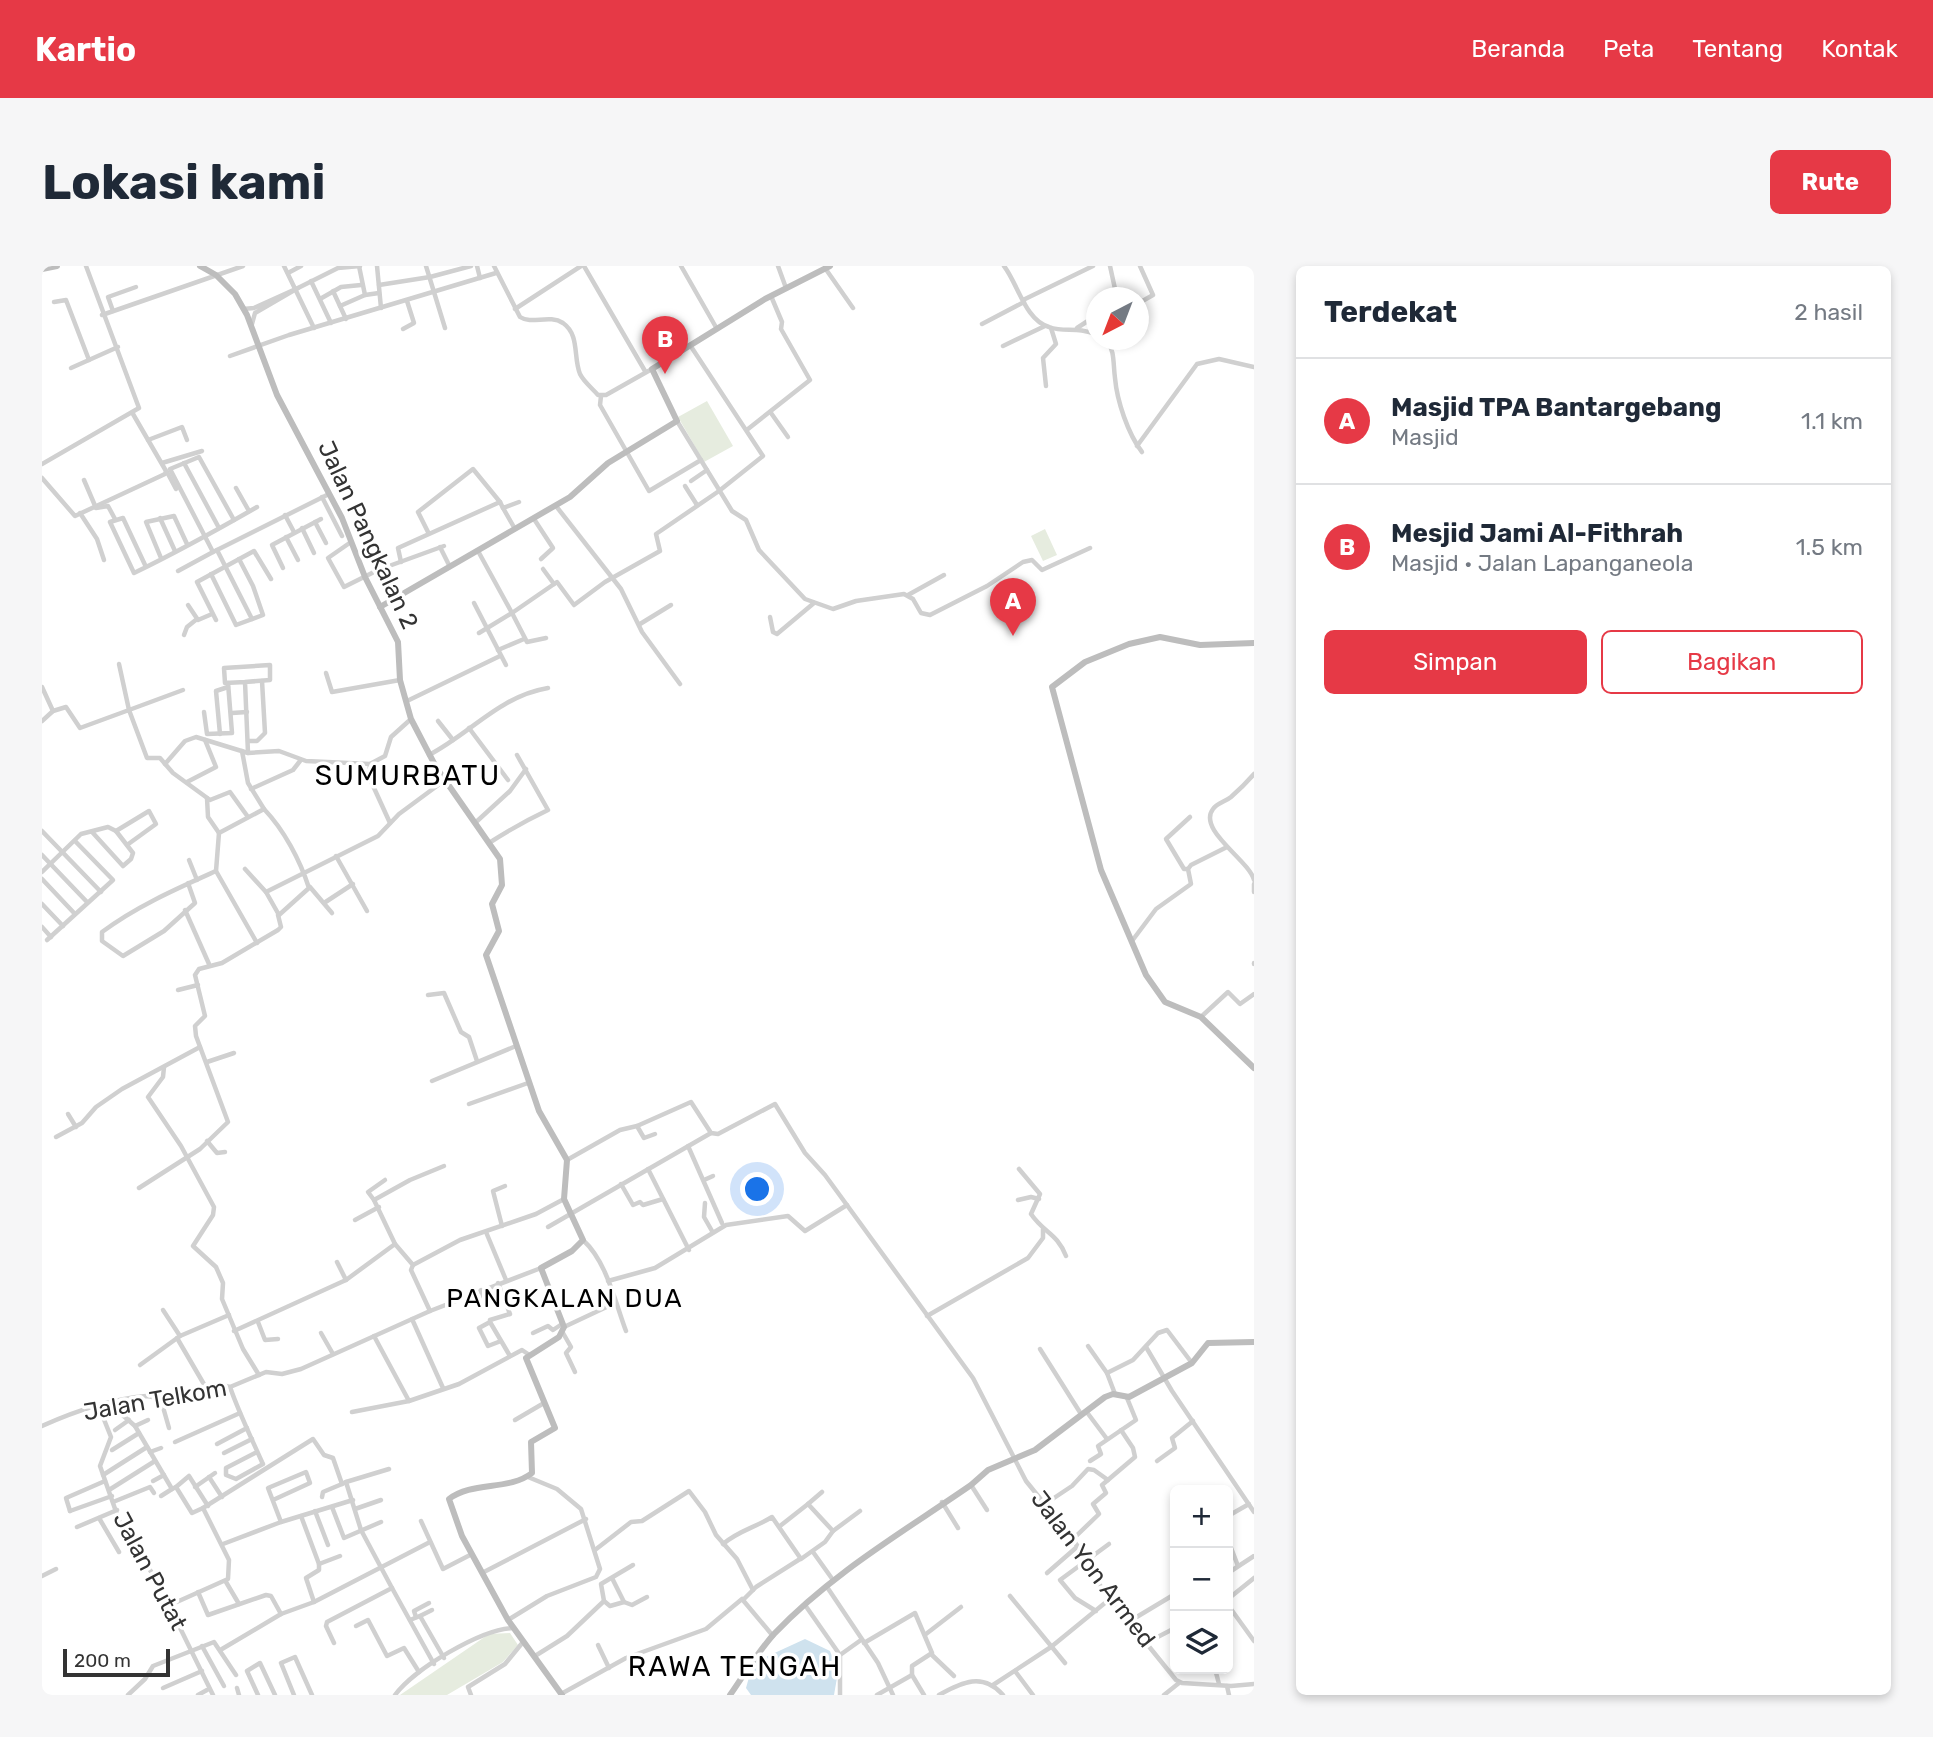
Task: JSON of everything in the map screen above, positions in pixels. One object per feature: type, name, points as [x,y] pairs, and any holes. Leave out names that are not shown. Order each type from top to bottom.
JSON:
[{"type":"street","points":[[42,270],[57,266]]},
{"type":"street","points":[[43,462],[133,414],[140,407],[118,347],[102,315],[86,266]]},
{"type":"street","name":"Jalan Pangkalan 2","points":[[200,266],[216,275],[235,294],[243,309],[260,345],[277,395],[329,494],[398,642],[400,680],[411,719],[429,755],[501,862],[502,878],[492,907],[498,918],[499,931],[486,955],[516,1046]]},
{"type":"street","points":[[102,315],[243,266]]},
{"type":"street","points":[[284,266],[314,328]]},
{"type":"street","points":[[288,273],[302,266]]},
{"type":"street","points":[[243,309],[255,310],[338,267],[360,266],[361,285],[365,295]]},
{"type":"street","points":[[377,266],[381,308]]},
{"type":"street","points":[[426,266],[445,328]]},
{"type":"street","points":[[379,285],[430,277],[471,266]]},
{"type":"street","points":[[477,266],[480,278]]},
{"type":"street","points":[[494,266],[514,309],[525,320],[550,319],[566,327],[575,342],[581,377],[601,396]]},
{"type":"street","points":[[514,309],[583,266],[649,370],[732,511],[746,520],[759,550],[797,593],[814,603],[833,609],[856,601],[908,595],[944,575]]},
{"type":"street","points":[[681,266],[717,329]]},
{"type":"street","points":[[778,266],[786,288]]},
{"type":"street","points":[[1004,266],[1024,301],[1048,327],[1056,344],[1043,358],[1046,386]]},
{"type":"street","points":[[982,324],[1093,266]]},
{"type":"street","points":[[1110,266],[1115,287]]},
{"type":"street","points":[[1140,266],[1153,295],[1149,297]]},
{"type":"street","points":[[601,396],[771,296],[828,267],[853,308]]},
{"type":"street","points":[[230,356],[496,273]]},
{"type":"street","points":[[311,281],[331,323]]},
{"type":"street","points":[[320,299],[345,286],[361,285]]},
{"type":"street","points":[[113,311],[108,296],[136,287]]},
{"type":"street","points":[[334,291],[346,319]]},
{"type":"street","points":[[340,306],[365,295],[379,293]]},
{"type":"street","points":[[748,429],[810,380],[781,329],[782,322],[771,296]]},
{"type":"street","points":[[54,302],[66,300],[89,360]]},
{"type":"street","points":[[403,328],[414,324],[407,301]]},
{"type":"street","points":[[251,327],[255,310]]},
{"type":"street","points":[[1077,328],[1086,322]]},
{"type":"street","points":[[1003,346],[1048,327],[1077,328],[1086,331]]},
{"type":"street","points":[[479,633],[554,584],[558,583],[574,605],[612,578],[660,551],[654,536],[719,491],[762,456],[748,429],[690,345]]},
{"type":"street","points":[[71,368],[118,347]]},
{"type":"street","points":[[1112,350],[1118,395],[1137,446],[1142,452]]},
{"type":"street","points":[[1137,446],[1197,364],[1219,359],[1254,367]]},
{"type":"street","points":[[601,396],[600,405],[649,491],[701,460]]},
{"type":"street","points":[[771,413],[788,437]]},
{"type":"street","points":[[133,414],[204,536],[226,566],[252,619]]},
{"type":"street","points":[[380,607],[556,506],[626,451],[677,421]]},
{"type":"street","points":[[148,440],[182,427],[187,440]]},
{"type":"street","points":[[162,463],[202,451]]},
{"type":"street","points":[[42,478],[69,513],[75,516],[147,485],[198,456],[234,520]]},
{"type":"street","points":[[184,463],[219,528]]},
{"type":"street","points":[[429,532],[418,512],[473,469],[499,502],[515,529]]},
{"type":"street","points":[[691,481],[707,470]]},
{"type":"street","points":[[83,480],[97,505],[96,509],[109,506],[146,566]]},
{"type":"street","points":[[685,486],[697,505]]},
{"type":"street","points":[[236,488],[249,512]]},
{"type":"street","points":[[178,571],[329,494]]},
{"type":"street","points":[[322,498],[342,536]]},
{"type":"street","points":[[401,562],[397,549],[499,502]]},
{"type":"street","points":[[503,508],[519,502]]},
{"type":"street","points":[[556,506],[612,578],[680,684]]},
{"type":"street","points":[[118,518],[109,524],[132,572],[257,507]]},
{"type":"street","points":[[80,513],[97,539],[104,560]]},
{"type":"street","points":[[161,559],[145,524],[174,516],[187,544]]},
{"type":"street","points":[[285,516],[294,532]]},
{"type":"street","points":[[160,518],[175,551]]},
{"type":"street","points":[[283,568],[271,546],[321,519]]},
{"type":"street","points":[[534,519],[553,550],[541,559]]},
{"type":"street","points":[[315,522],[326,543]]},
{"type":"street","points":[[302,528],[314,553]]},
{"type":"street","points":[[286,537],[298,561]]},
{"type":"street","points":[[352,541],[328,558],[344,587],[442,546],[450,567]]},
{"type":"street","points":[[908,595],[921,613],[930,615],[986,586],[1023,562],[1032,560],[1042,570],[1090,548]]},
{"type":"street","points":[[478,551],[524,639],[529,643],[546,638]]},
{"type":"street","points":[[184,635],[187,627],[197,619],[214,617],[196,583],[256,552],[271,579]]},
{"type":"street","points":[[211,574],[236,625],[264,613],[239,559]]},
{"type":"street","points":[[543,569],[554,584]]},
{"type":"street","points":[[474,603],[506,664]]},
{"type":"street","points":[[771,617],[773,632],[776,634],[814,603]]},
{"type":"street","points":[[188,605],[197,619]]},
{"type":"street","points":[[640,624],[671,606]]},
{"type":"street","points":[[1254,643],[1200,645],[1160,637],[1129,644],[1085,662],[1052,687],[1101,870],[1146,975],[1160,998],[1201,1017],[1254,1068]]},
{"type":"street","points":[[406,702],[524,639]]},
{"type":"street","points":[[118,664],[129,710],[145,756],[149,759],[159,757],[210,800],[230,792],[248,817]]},
{"type":"street","points":[[204,712],[206,733],[220,734],[233,732],[228,685],[224,681],[225,667],[269,664],[271,679],[228,685],[216,691],[220,734]]},
{"type":"street","points":[[326,673],[332,692],[400,680]]},
{"type":"street","points":[[248,741],[257,741],[265,733],[262,681]]},
{"type":"street","points":[[246,682],[248,753]]},
{"type":"street","points":[[42,687],[53,711]]},
{"type":"street","points":[[429,755],[453,740],[483,715],[517,697],[548,688]]},
{"type":"street","points":[[42,721],[53,711],[66,707],[80,728],[183,690]]},
{"type":"street","points":[[232,713],[247,712]]},
{"type":"street","points":[[165,764],[188,739],[195,737],[248,753],[279,751],[300,761],[370,764],[385,756],[391,737],[411,719]]},
{"type":"street","points":[[438,720],[453,740]]},
{"type":"street","points":[[469,728],[508,780]]},
{"type":"street","points":[[186,782],[216,767],[205,740]]},
{"type":"street","points":[[242,751],[244,772],[251,789],[279,826],[309,886],[332,914]]},
{"type":"street","points":[[489,843],[520,822],[528,821],[548,810],[517,755]]},
{"type":"street","points":[[251,789],[293,770],[300,761]]},
{"type":"street","points":[[370,764],[369,777],[390,824]]},
{"type":"street","points":[[474,823],[510,791],[526,769]]},
{"type":"street","points":[[1254,774],[1210,814],[1209,821],[1227,847],[1251,869],[1254,892]]},
{"type":"street","points":[[266,892],[378,836],[445,780]]},
{"type":"street","points":[[207,798],[208,817],[219,833],[216,871],[257,943]]},
{"type":"street","points":[[219,833],[264,809]]},
{"type":"street","points":[[116,831],[149,811],[156,824],[127,845]]},
{"type":"street","points":[[1188,869],[1184,869],[1166,839],[1190,817]]},
{"type":"street","points":[[42,872],[81,834],[108,827],[116,831],[133,855],[124,866],[93,833]]},
{"type":"street","points":[[42,831],[101,892]]},
{"type":"street","points":[[42,927],[49,939],[113,879],[75,841]]},
{"type":"street","points":[[1188,869],[1195,861],[1227,847]]},
{"type":"street","points":[[42,855],[88,902]]},
{"type":"street","points":[[336,856],[367,911]]},
{"type":"street","points":[[188,860],[197,880]]},
{"type":"street","points":[[139,1188],[208,1141],[229,1120],[200,1047],[195,1026],[205,1016],[196,972],[209,964],[216,966],[280,928],[278,915],[266,892],[245,869]]},
{"type":"street","points":[[1132,941],[1161,906],[1191,884],[1188,869]]},
{"type":"street","points":[[188,883],[195,902],[164,931],[123,957],[111,950],[101,939],[102,932],[127,913],[159,899],[175,887],[216,871]]},
{"type":"street","points":[[42,879],[75,914]]},
{"type":"street","points":[[324,903],[352,884]]},
{"type":"street","points":[[278,915],[309,886]]},
{"type":"street","points":[[42,904],[63,926]]},
{"type":"street","points":[[186,910],[209,964]]},
{"type":"street","points":[[178,990],[198,985]]},
{"type":"street","points":[[1201,1017],[1228,992],[1242,1004],[1254,994]]},
{"type":"street","points":[[428,995],[444,993],[461,1032],[469,1037],[477,1061]]},
{"type":"street","points":[[432,1081],[516,1046],[539,1111],[567,1160],[564,1199],[583,1240],[590,1246],[608,1281],[626,1331]]},
{"type":"street","points":[[56,1137],[76,1127],[104,1101],[200,1047]]},
{"type":"street","points":[[207,1062],[234,1053]]},
{"type":"street","points":[[164,1067],[163,1077],[148,1097],[210,1197],[213,1215],[193,1245],[216,1267],[223,1283],[222,1299],[234,1331],[258,1375]]},
{"type":"street","points":[[469,1104],[528,1083]]},
{"type":"street","points":[[548,1227],[711,1133],[691,1102],[637,1126],[620,1130],[567,1160]]},
{"type":"street","name":"Jalan Yon Armed","points":[[711,1133],[728,1130],[775,1104],[805,1153],[847,1205],[973,1378],[996,1419],[1014,1460],[1078,1546],[1096,1580],[1180,1683]]},
{"type":"street","points":[[68,1114],[76,1127]]},
{"type":"street","points":[[637,1126],[644,1138],[655,1133]]},
{"type":"street","points":[[208,1141],[217,1153],[225,1152]]},
{"type":"street","points":[[688,1146],[722,1223]]},
{"type":"street","points":[[374,1200],[410,1180],[444,1166]]},
{"type":"street","points":[[648,1169],[690,1250]]},
{"type":"street","points":[[1021,1171],[1040,1194],[1031,1214],[1059,1240],[1066,1256]]},
{"type":"street","points":[[704,1180],[713,1176]]},
{"type":"street","points":[[385,1180],[368,1192],[379,1208],[395,1244],[413,1265]]},
{"type":"street","points":[[621,1184],[633,1205],[663,1199]]},
{"type":"street","points":[[502,1226],[493,1191],[505,1186]]},
{"type":"street","points":[[1018,1200],[1034,1196],[1039,1199]]},
{"type":"street","points":[[430,1311],[411,1270],[413,1265],[460,1240],[536,1214],[564,1199]]},
{"type":"street","points":[[705,1203],[704,1217],[712,1231]]},
{"type":"street","points":[[608,1281],[655,1268],[690,1250],[712,1231],[726,1225],[788,1216],[805,1231],[847,1205]]},
{"type":"street","points":[[355,1220],[379,1208]]},
{"type":"street","points":[[927,1316],[1028,1258],[1043,1238],[1043,1228]]},
{"type":"street","points":[[486,1232],[506,1280]]},
{"type":"street","points":[[575,1372],[566,1353],[571,1347],[541,1268],[572,1251],[583,1240]]},
{"type":"street","points":[[234,1331],[346,1280],[395,1244]]},
{"type":"street","points":[[337,1262],[346,1280]]},
{"type":"street","name":"Jalan Telkom","points":[[42,1426],[110,1403],[147,1396],[162,1400],[205,1386],[220,1384],[230,1387],[258,1375],[291,1372],[430,1311],[541,1268]]},
{"type":"street","points":[[473,1328],[488,1319],[492,1321],[510,1314],[498,1283]]},
{"type":"street","points":[[481,1290],[487,1306]]},
{"type":"street","points":[[528,1476],[533,1469],[529,1449],[531,1443],[555,1428],[526,1360],[528,1354],[563,1328],[615,1303]]},
{"type":"street","points":[[163,1310],[205,1386]]},
{"type":"street","points":[[139,1365],[179,1337],[229,1315]]},
{"type":"street","points":[[412,1319],[443,1388]]},
{"type":"street","points":[[258,1322],[265,1340],[278,1339]]},
{"type":"street","points":[[501,1341],[488,1346],[479,1328],[490,1322],[510,1356]]},
{"type":"street","points":[[533,1334],[548,1326],[553,1330],[563,1328]]},
{"type":"street","points":[[1107,1373],[1133,1360],[1158,1333],[1169,1330],[1192,1363]]},
{"type":"street","points":[[321,1333],[333,1354]]},
{"type":"street","points":[[374,1336],[409,1401]]},
{"type":"street","points":[[730,1695],[773,1636],[826,1586],[942,1502],[971,1485],[988,1470],[1035,1450],[1105,1397],[1115,1394],[1127,1398],[1192,1363],[1211,1342],[1254,1342]]},
{"type":"street","points":[[1088,1346],[1107,1373],[1115,1394]]},
{"type":"street","points":[[1146,1347],[1164,1379],[1254,1512]]},
{"type":"street","points":[[1040,1349],[1083,1412],[1107,1439]]},
{"type":"street","points":[[352,1412],[409,1401],[478,1376],[522,1350],[528,1354]]},
{"type":"street","points":[[230,1387],[257,1452],[261,1466],[236,1479],[226,1475],[226,1468],[257,1452]]},
{"type":"street","points":[[1090,1461],[1101,1454],[1098,1447],[1136,1420],[1127,1398]]},
{"type":"street","points":[[162,1400],[169,1428]]},
{"type":"street","points":[[110,1403],[115,1410],[130,1419],[164,1475],[192,1513],[206,1507],[313,1439],[325,1456],[333,1458],[353,1500],[362,1530],[434,1664]]},
{"type":"street","points":[[516,1420],[545,1403]]},
{"type":"street","name":"Jalan Putat","points":[[99,1407],[111,1437],[101,1460],[104,1481],[127,1536],[170,1605],[214,1695]]},
{"type":"street","points":[[109,1414],[115,1410]]},
{"type":"street","points":[[175,1442],[240,1413]]},
{"type":"street","points":[[115,1430],[130,1419]]},
{"type":"street","points":[[135,1426],[148,1420]]},
{"type":"street","points":[[1157,1461],[1175,1448],[1172,1438],[1193,1421]]},
{"type":"street","points":[[217,1444],[247,1428]]},
{"type":"street","points":[[1073,1539],[1099,1514],[1093,1504],[1106,1493],[1102,1486],[1135,1457],[1133,1448],[1121,1430]]},
{"type":"street","points":[[112,1450],[139,1433]]},
{"type":"street","points":[[224,1453],[252,1440]]},
{"type":"street","points":[[103,1475],[149,1449],[161,1448]]},
{"type":"street","points":[[104,1481],[65,1498],[69,1512],[110,1493],[155,1461]]},
{"type":"street","points":[[322,1497],[323,1492],[344,1483],[389,1469]]},
{"type":"street","points":[[1045,1504],[1072,1486],[1088,1469],[1108,1480]]},
{"type":"street","points":[[273,1500],[310,1483],[306,1472],[269,1486],[273,1500],[281,1522]]},
{"type":"street","points":[[195,1487],[215,1473]]},
{"type":"street","points":[[153,1481],[164,1475]]},
{"type":"street","points":[[161,1496],[188,1476],[223,1544],[230,1564],[226,1582],[239,1604]]},
{"type":"street","points":[[508,1620],[547,1596],[596,1577],[600,1565],[586,1519],[571,1498],[543,1481],[528,1476],[449,1497],[452,1514],[508,1620],[561,1694],[626,1658],[706,1629],[753,1590],[813,1552],[833,1531],[860,1511]]},
{"type":"street","points":[[209,1477],[222,1497]]},
{"type":"street","points":[[971,1485],[988,1510]]},
{"type":"street","points":[[113,1502],[150,1487],[154,1493]]},
{"type":"street","points":[[595,1550],[631,1522],[642,1521],[687,1491],[699,1503],[723,1544],[737,1559],[753,1590]]},
{"type":"street","points":[[780,1526],[822,1492]]},
{"type":"street","points":[[223,1544],[281,1522],[353,1500]]},
{"type":"street","points":[[355,1508],[381,1500]]},
{"type":"street","points":[[942,1502],[958,1528]]},
{"type":"street","points":[[808,1504],[833,1531]]},
{"type":"street","points":[[1233,1513],[1249,1504]]},
{"type":"street","points":[[332,1507],[342,1537],[381,1522]]},
{"type":"street","points":[[76,1527],[117,1510]]},
{"type":"street","points":[[315,1511],[328,1545]]},
{"type":"street","points":[[300,1516],[320,1564],[319,1570],[305,1580],[314,1602]]},
{"type":"street","points":[[723,1544],[739,1531],[755,1528],[772,1517],[800,1559]]},
{"type":"street","points":[[99,1518],[119,1552]]},
{"type":"street","points":[[482,1573],[586,1519]]},
{"type":"street","points":[[421,1521],[443,1569],[472,1553]]},
{"type":"street","points":[[222,1649],[281,1614],[314,1602],[430,1542]]},
{"type":"street","points":[[1096,1611],[1075,1598],[1060,1580],[1109,1544]]},
{"type":"street","points":[[1047,1573],[1078,1546]]},
{"type":"street","points":[[1231,1548],[1238,1566]]},
{"type":"street","points":[[813,1552],[833,1580]]},
{"type":"street","points":[[320,1564],[340,1556]]},
{"type":"street","points":[[1233,1570],[1254,1556]]},
{"type":"street","points":[[633,1565],[600,1586],[604,1601],[610,1606],[624,1602],[632,1605],[647,1597]]},
{"type":"street","points":[[42,1576],[56,1569]]},
{"type":"street","points":[[611,1578],[624,1602]]},
{"type":"street","points":[[1233,1595],[1254,1578]]},
{"type":"street","points":[[170,1605],[226,1582]]},
{"type":"street","points":[[826,1586],[878,1662],[893,1695]]},
{"type":"street","points":[[334,1643],[326,1626],[327,1622],[392,1588]]},
{"type":"street","points":[[198,1592],[208,1615],[269,1595],[281,1614]]},
{"type":"street","points":[[1010,1596],[1065,1663]]},
{"type":"street","points":[[1130,1620],[1170,1597]]},
{"type":"street","points":[[993,1685],[1051,1647],[1111,1598]]},
{"type":"street","points":[[744,1599],[773,1636]]},
{"type":"street","points":[[535,1656],[567,1636],[604,1601]]},
{"type":"street","points":[[429,1603],[414,1611],[444,1658]]},
{"type":"street","points":[[805,1605],[840,1656],[840,1695]]},
{"type":"street","points":[[926,1634],[953,1617],[961,1608]]},
{"type":"street","points":[[410,1620],[432,1610]]},
{"type":"street","points":[[1233,1611],[1253,1637]]},
{"type":"street","points":[[840,1656],[915,1613],[926,1634],[932,1655],[954,1676]]},
{"type":"street","points":[[356,1626],[370,1622],[387,1656],[404,1648],[419,1672]]},
{"type":"street","points":[[394,1695],[419,1672],[480,1634],[513,1628]]},
{"type":"street","points":[[1148,1642],[1170,1631]]},
{"type":"street","points":[[128,1695],[145,1679],[153,1666],[216,1641],[236,1675]]},
{"type":"street","points":[[471,1695],[468,1687],[505,1664],[523,1642]]},
{"type":"street","points":[[598,1645],[609,1668]]},
{"type":"street","points":[[202,1646],[224,1686]]},
{"type":"street","points":[[924,1695],[912,1675],[912,1666],[932,1655]]},
{"type":"street","points":[[294,1695],[281,1662],[295,1657],[312,1695]]},
{"type":"street","points":[[258,1695],[247,1671],[260,1663],[275,1695]]},
{"type":"street","points":[[163,1688],[202,1671]]},
{"type":"street","points":[[1015,1671],[1033,1695]]},
{"type":"street","points":[[1216,1674],[1219,1684]]},
{"type":"street","points":[[877,1695],[912,1675]]},
{"type":"street","points":[[939,1695],[957,1684],[973,1681],[989,1681],[1003,1695]]},
{"type":"street","points":[[1164,1695],[1180,1683],[1227,1686],[1254,1684]]},
{"type":"street","points":[[1227,1686],[1229,1695]]},
{"type":"street","points":[[237,1688],[239,1695]]},
{"type":"street","points":[[198,1695],[207,1690]]},
{"type":"shaded area","points":[[707,401],[733,446],[704,462],[678,417]]},
{"type":"shaded area","points":[[1045,529],[1057,555],[1043,561],[1031,536]]},
{"type":"shaded area","points":[[510,1633],[518,1645],[503,1662],[447,1695],[400,1695],[489,1634]]},
{"type":"water","points":[[805,1639],[830,1651],[838,1672],[834,1695],[751,1695],[746,1688],[753,1663]]},
{"type":"place","name":"Mesjid Jami Al-Fithrah","points":[[665,374]]},
{"type":"place","name":"Masjid TPA Bantargebang","points":[[1013,636]]},
{"type":"district","name":"SUMURBATU","points":[[408,775]]},
{"type":"district","name":"PANGKALAN DUA","points":[[565,1298]]},
{"type":"district","name":"RAWA TENGAH","points":[[735,1666]]}]
